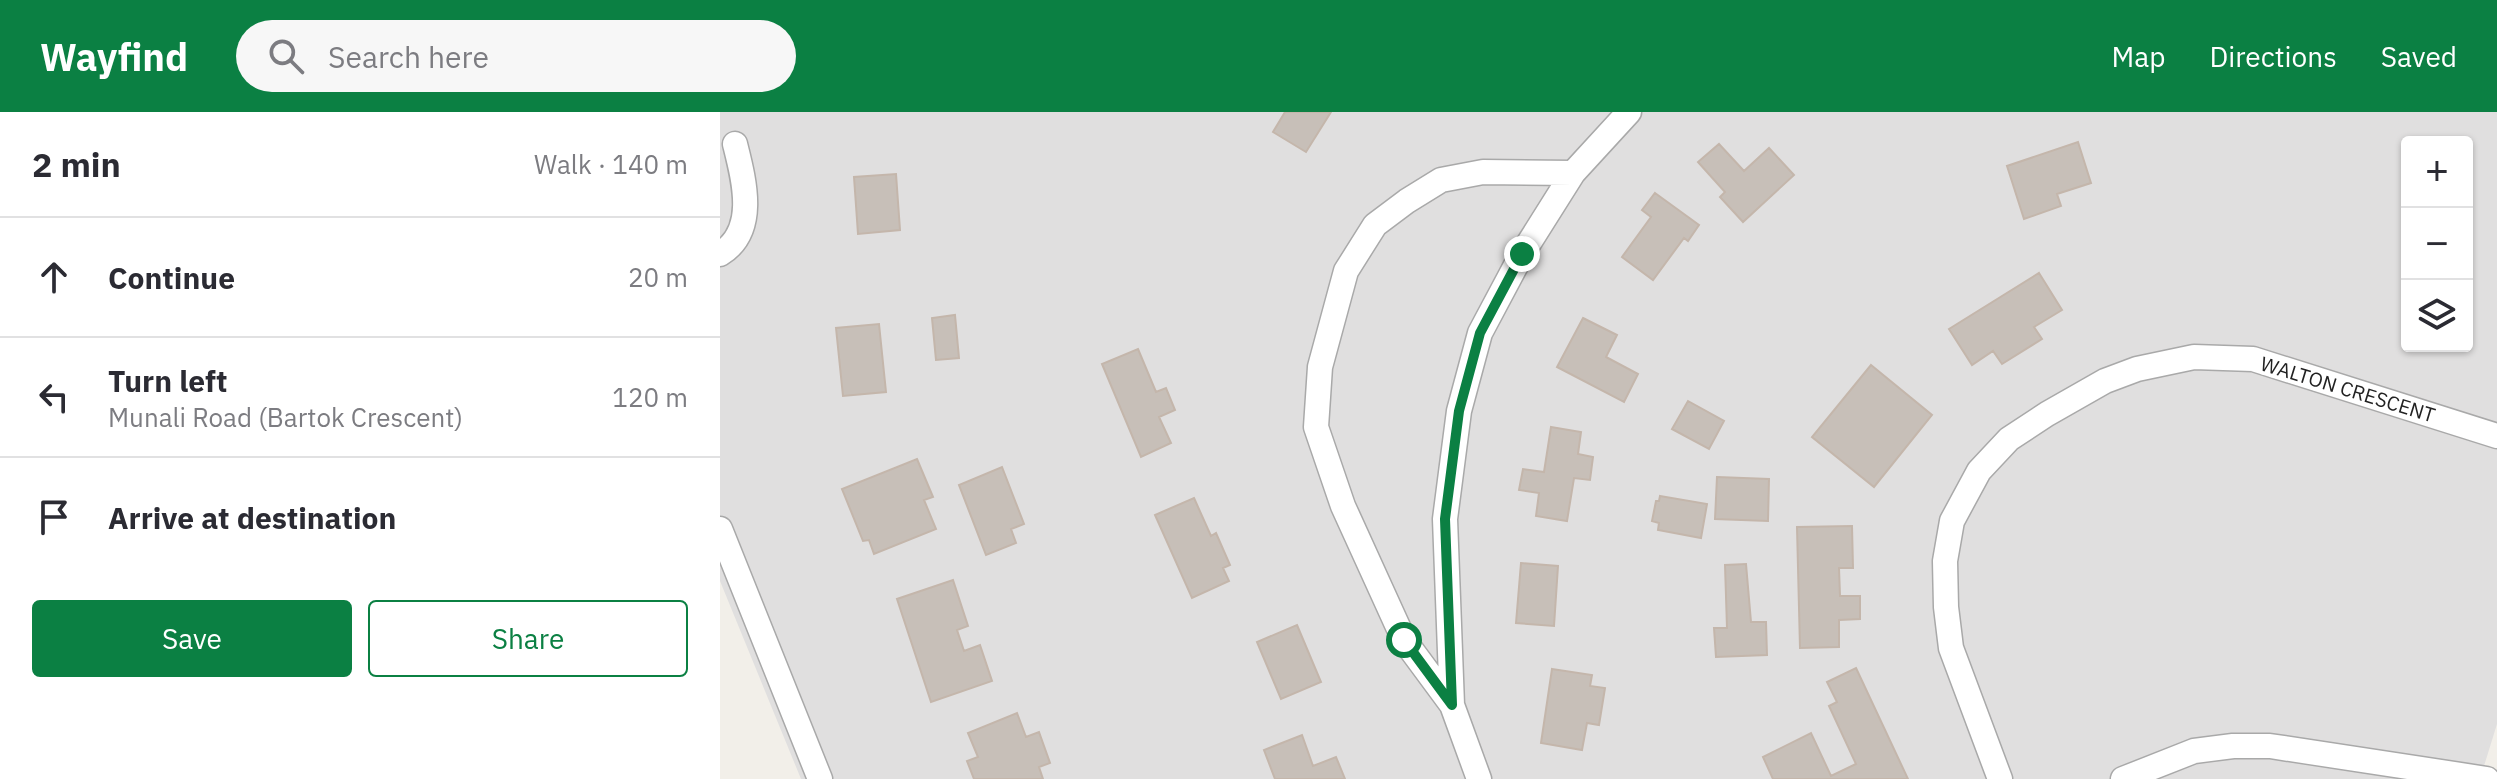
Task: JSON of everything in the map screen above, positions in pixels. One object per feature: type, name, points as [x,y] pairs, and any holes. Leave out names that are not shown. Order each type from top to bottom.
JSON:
[{"type":"street","points":[[1452,705],[1445,519],[1459,411],[1480,333],[1522,254],[1573,173],[1629,112]]},
{"type":"street","points":[[720,254],[729,248],[745,220],[744,183],[735,144]]},
{"type":"street","points":[[1479,779],[1452,705],[1404,640],[1343,506],[1316,427],[1320,367],[1346,271],[1375,225],[1441,180],[1483,172],[1573,173]]},
{"type":"street","name":"WALTON CRESCENT","points":[[2000,779],[1951,648],[1945,561],[1952,521],[1979,471],[2009,439],[2105,381],[2137,369],[2194,357],[2225,356],[2253,359],[2497,436]]},
{"type":"street","points":[[720,529],[820,779]]},
{"type":"street","points":[[2123,779],[2194,751],[2233,746],[2270,746],[2487,779]]},
{"type":"shaded area","points":[[720,112],[2497,112],[2497,724],[2480,779],[801,779],[720,581]]},
{"type":"building","points":[[1285,112],[1331,112],[1306,152],[1273,132]]},
{"type":"building","points":[[2078,142],[2091,183],[2057,194],[2061,206],[2024,219],[2007,166]]},
{"type":"building","points":[[1719,144],[1744,171],[1769,148],[1794,175],[1743,222],[1720,197],[1725,192],[1698,162]]},
{"type":"building","points":[[896,174],[900,230],[858,234],[854,177]]},
{"type":"building","points":[[1655,193],[1699,225],[1688,241],[1684,238],[1653,280],[1622,257],[1651,217],[1642,210]]},
{"type":"building","points":[[2039,273],[2062,310],[2034,327],[2042,339],[2002,364],[1993,351],[1972,365],[1949,329]]},
{"type":"building","points":[[955,315],[959,358],[936,360],[932,318]]},
{"type":"building","points":[[1583,318],[1617,335],[1606,357],[1638,374],[1624,402],[1557,367]]},
{"type":"building","points":[[879,324],[886,392],[843,396],[836,328]]},
{"type":"building","points":[[1138,349],[1156,392],[1166,388],[1175,410],[1159,417],[1171,443],[1141,457],[1102,364]]},
{"type":"building","points":[[1871,365],[1932,415],[1874,487],[1812,437]]},
{"type":"building","points":[[1688,401],[1724,421],[1709,449],[1672,429]]},
{"type":"building","points":[[1551,427],[1581,432],[1578,454],[1593,457],[1590,480],[1574,478],[1567,521],[1536,516],[1539,493],[1519,490],[1523,469],[1544,472]]},
{"type":"building","points":[[917,459],[933,497],[924,500],[936,529],[874,554],[869,540],[863,541],[842,489]]},
{"type":"building","points":[[1002,467],[1024,524],[1011,529],[1016,543],[986,555],[959,485]]},
{"type":"building","points":[[1717,477],[1769,479],[1768,521],[1715,519]]},
{"type":"building","points":[[1660,496],[1707,504],[1701,538],[1658,530],[1659,523],[1652,521]]},
{"type":"building","points":[[1194,498],[1211,536],[1216,533],[1230,565],[1223,568],[1229,581],[1192,598],[1155,515]]},
{"type":"building","points":[[1852,526],[1853,568],[1839,568],[1840,596],[1860,596],[1860,619],[1839,620],[1839,647],[1800,648],[1797,527]]},
{"type":"building","points":[[1521,563],[1558,566],[1554,626],[1516,623]]},
{"type":"building","points":[[1746,564],[1751,622],[1766,622],[1767,655],[1716,657],[1714,628],[1727,628],[1725,565]]},
{"type":"building","points":[[953,580],[968,626],[957,630],[964,651],[980,645],[992,681],[931,702],[897,599]]},
{"type":"building","points":[[1297,625],[1321,682],[1281,699],[1257,642]]},
{"type":"building","points":[[1856,668],[1908,779],[1773,779],[1763,757],[1811,733],[1831,776],[1856,764],[1829,706],[1837,702],[1827,682]]},
{"type":"building","points":[[1552,669],[1592,675],[1590,686],[1605,688],[1599,725],[1587,723],[1582,750],[1541,743]]},
{"type":"building","points":[[1017,713],[1026,737],[1039,732],[1050,763],[1039,767],[1043,779],[974,779],[967,761],[978,757],[968,733]]},
{"type":"building","points":[[1302,735],[1313,766],[1336,757],[1345,779],[1275,779],[1264,750]]},
{"type":"route","points":[[1404,640],[1452,705],[1445,519],[1459,411],[1480,333],[1522,254]]}]
